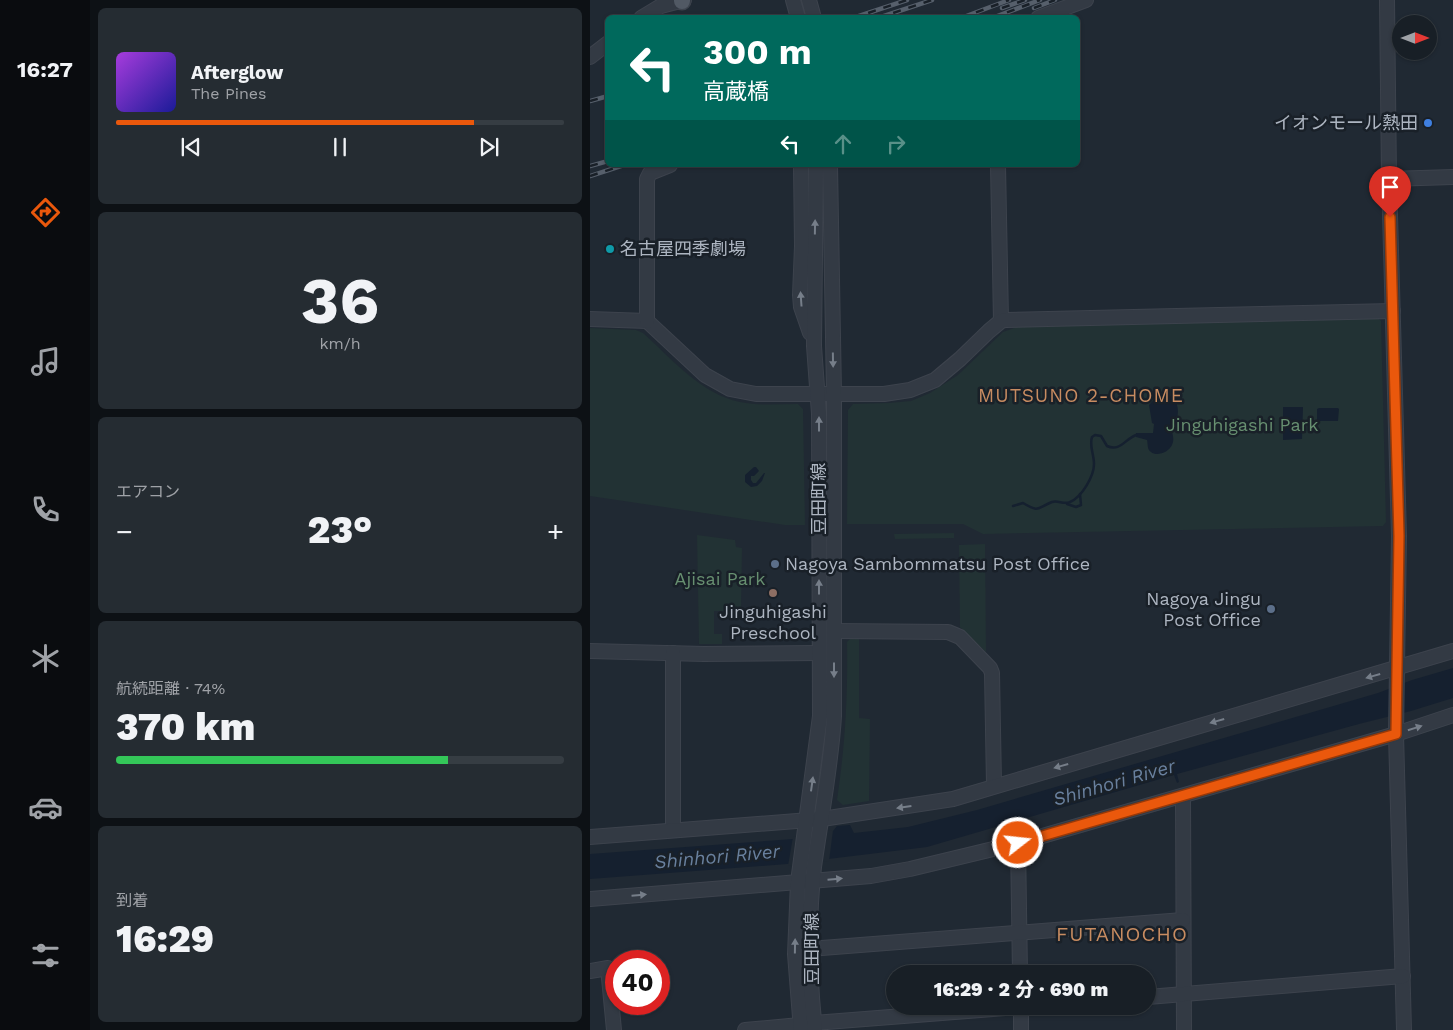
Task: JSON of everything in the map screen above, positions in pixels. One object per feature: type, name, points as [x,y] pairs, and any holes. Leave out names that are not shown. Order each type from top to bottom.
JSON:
[{"type":"street","points":[[645,15],[660,6],[683,0]]},
{"type":"street","points":[[793,0],[797,15]]},
{"type":"street","points":[[809,0],[813,15]]},
{"type":"street","points":[[1046,15],[1086,0]]},
{"type":"street","points":[[1378,0],[1380,49],[1388,78]]},
{"type":"street","points":[[1387,0],[1389,179],[1399,536],[1396,729],[1404,1030]]},
{"type":"street","points":[[1388,78],[1397,39],[1396,0]]},
{"type":"street","points":[[590,57],[605,45]]},
{"type":"street","points":[[647,321],[647,179],[650,173],[665,167]]},
{"type":"street","points":[[801,167],[802,246],[800,295],[801,306],[814,346]]},
{"type":"street","name":"豆田町線","points":[[808,1027],[809,949],[814,875],[813,826],[820,716],[819,414],[814,346],[816,167]]},
{"type":"street","name":"豆田町線","points":[[808,1027],[795,954],[798,876],[833,747],[834,716],[834,394],[830,167]]},
{"type":"street","points":[[998,167],[1001,321]]},
{"type":"street","points":[[1389,179],[1453,177]]},
{"type":"street","points":[[590,319],[647,321],[705,375],[730,389],[756,394],[884,394],[910,390],[935,380],[1001,321],[1012,319],[1393,311]]},
{"type":"street","points":[[834,632],[948,632],[960,637],[990,668],[992,674],[994,786]]},
{"type":"street","points":[[590,651],[820,653]]},
{"type":"street","points":[[590,836],[673,830],[813,826],[953,799],[1397,672],[1453,651]]},
{"type":"street","points":[[673,653],[673,830]]},
{"type":"street","points":[[590,899],[798,876],[871,876],[910,869],[1018,843],[1183,796],[1396,729],[1453,715]]},
{"type":"street","points":[[1183,796],[1184,1030]]},
{"type":"street","points":[[1018,843],[1020,965]]},
{"type":"street","points":[[809,949],[1183,920]]},
{"type":"street","points":[[590,971],[608,968],[614,1030]]},
{"type":"street","points":[[1156,996],[1403,976]]},
{"type":"street","points":[[745,1030],[808,1027],[938,1015]]},
{"type":"street","points":[[1021,1030],[1023,1015]]},
{"type":"green space","name":"Jinguhigashi Park","points":[[1378,318],[1381,321],[1386,522],[1383,526],[983,534],[963,524],[847,524],[848,410],[853,404],[911,401],[930,393],[958,375],[1003,332],[1017,327]]},
{"type":"green space","points":[[590,328],[636,330],[643,333],[700,384],[726,398],[754,404],[798,404],[803,409],[805,525],[785,525],[590,496]]},
{"type":"green space","points":[[954,533],[954,538],[895,539],[894,534]]},
{"type":"green space","name":"Ajisai Park","points":[[697,535],[735,540],[736,547],[742,548],[741,611],[714,611],[714,634],[722,634],[722,644],[699,644]]},
{"type":"green space","points":[[985,544],[986,652],[960,627],[959,545]]},
{"type":"green space","points":[[850,639],[859,639],[859,718],[870,719],[869,801],[843,805],[837,800],[845,721],[847,642]]},
{"type":"water","points":[[1164,393],[1174,399],[1178,413],[1172,429],[1172,445],[1166,452],[1156,454],[1149,450],[1147,440],[1136,437],[1136,433],[1153,433],[1154,424],[1152,423],[1149,405],[1158,395]]},
{"type":"water","points":[[1283,407],[1303,407],[1302,439],[1283,440]]},
{"type":"water","points":[[1338,408],[1338,421],[1317,420],[1317,409]]},
{"type":"water","points":[[754,467],[759,471],[754,476],[751,476],[753,483],[756,483],[765,473],[762,481],[757,486],[751,487],[745,482],[745,475]]},
{"type":"water","name":"Shinhori River","points":[[1453,668],[1453,698],[1177,774],[1179,782],[1177,783],[1174,775],[927,847],[787,864],[590,879],[590,854],[793,839],[833,831],[837,826],[850,825],[854,833],[908,827],[977,810],[1378,693],[1412,680]]},
{"type":"pier","points":[[833,830],[829,861],[788,866],[793,837]]},
{"type":"waterway","points":[[1013,506],[1023,503],[1036,509],[1052,502],[1068,503],[1079,496],[1092,474],[1094,460],[1091,444],[1092,437],[1095,435],[1101,436],[1107,446],[1115,447],[1136,435]]},
{"type":"waterway","points":[[1067,504],[1076,507],[1081,505],[1080,494]]},
{"type":"railway","points":[[862,15],[907,0]]},
{"type":"railway","points":[[887,15],[932,0]]},
{"type":"railway","points":[[969,15],[1009,0]]},
{"type":"railway","points":[[1002,8],[1025,0]]},
{"type":"railway","points":[[1000,15],[1040,0]]},
{"type":"railway","points":[[1034,8],[1055,0]]},
{"type":"railway","points":[[590,101],[605,97]]},
{"type":"railway","points":[[590,166],[605,162]]},
{"type":"railway","points":[[590,176],[618,167]]},
{"type":"place","name":"イオンモール熱田","points":[[1428,123]]},
{"type":"place","name":"名古屋四季劇場","points":[[610,249]]},
{"type":"place","name":"Nagoya Sambommatsu Post Office","points":[[775,564]]},
{"type":"place","name":"Jinguhigashi Preschool","points":[[773,593]]},
{"type":"place","name":"Nagoya Jingu Post Office","points":[[1271,609]]},
{"type":"district","name":"MUTSUNO 2-CHOME","points":[[1081,395]]},
{"type":"district","name":"FUTANOCHO","points":[[1122,934]]},
{"type":"route","points":[[1018,843],[1396,734],[1399,536],[1390,217]]}]
